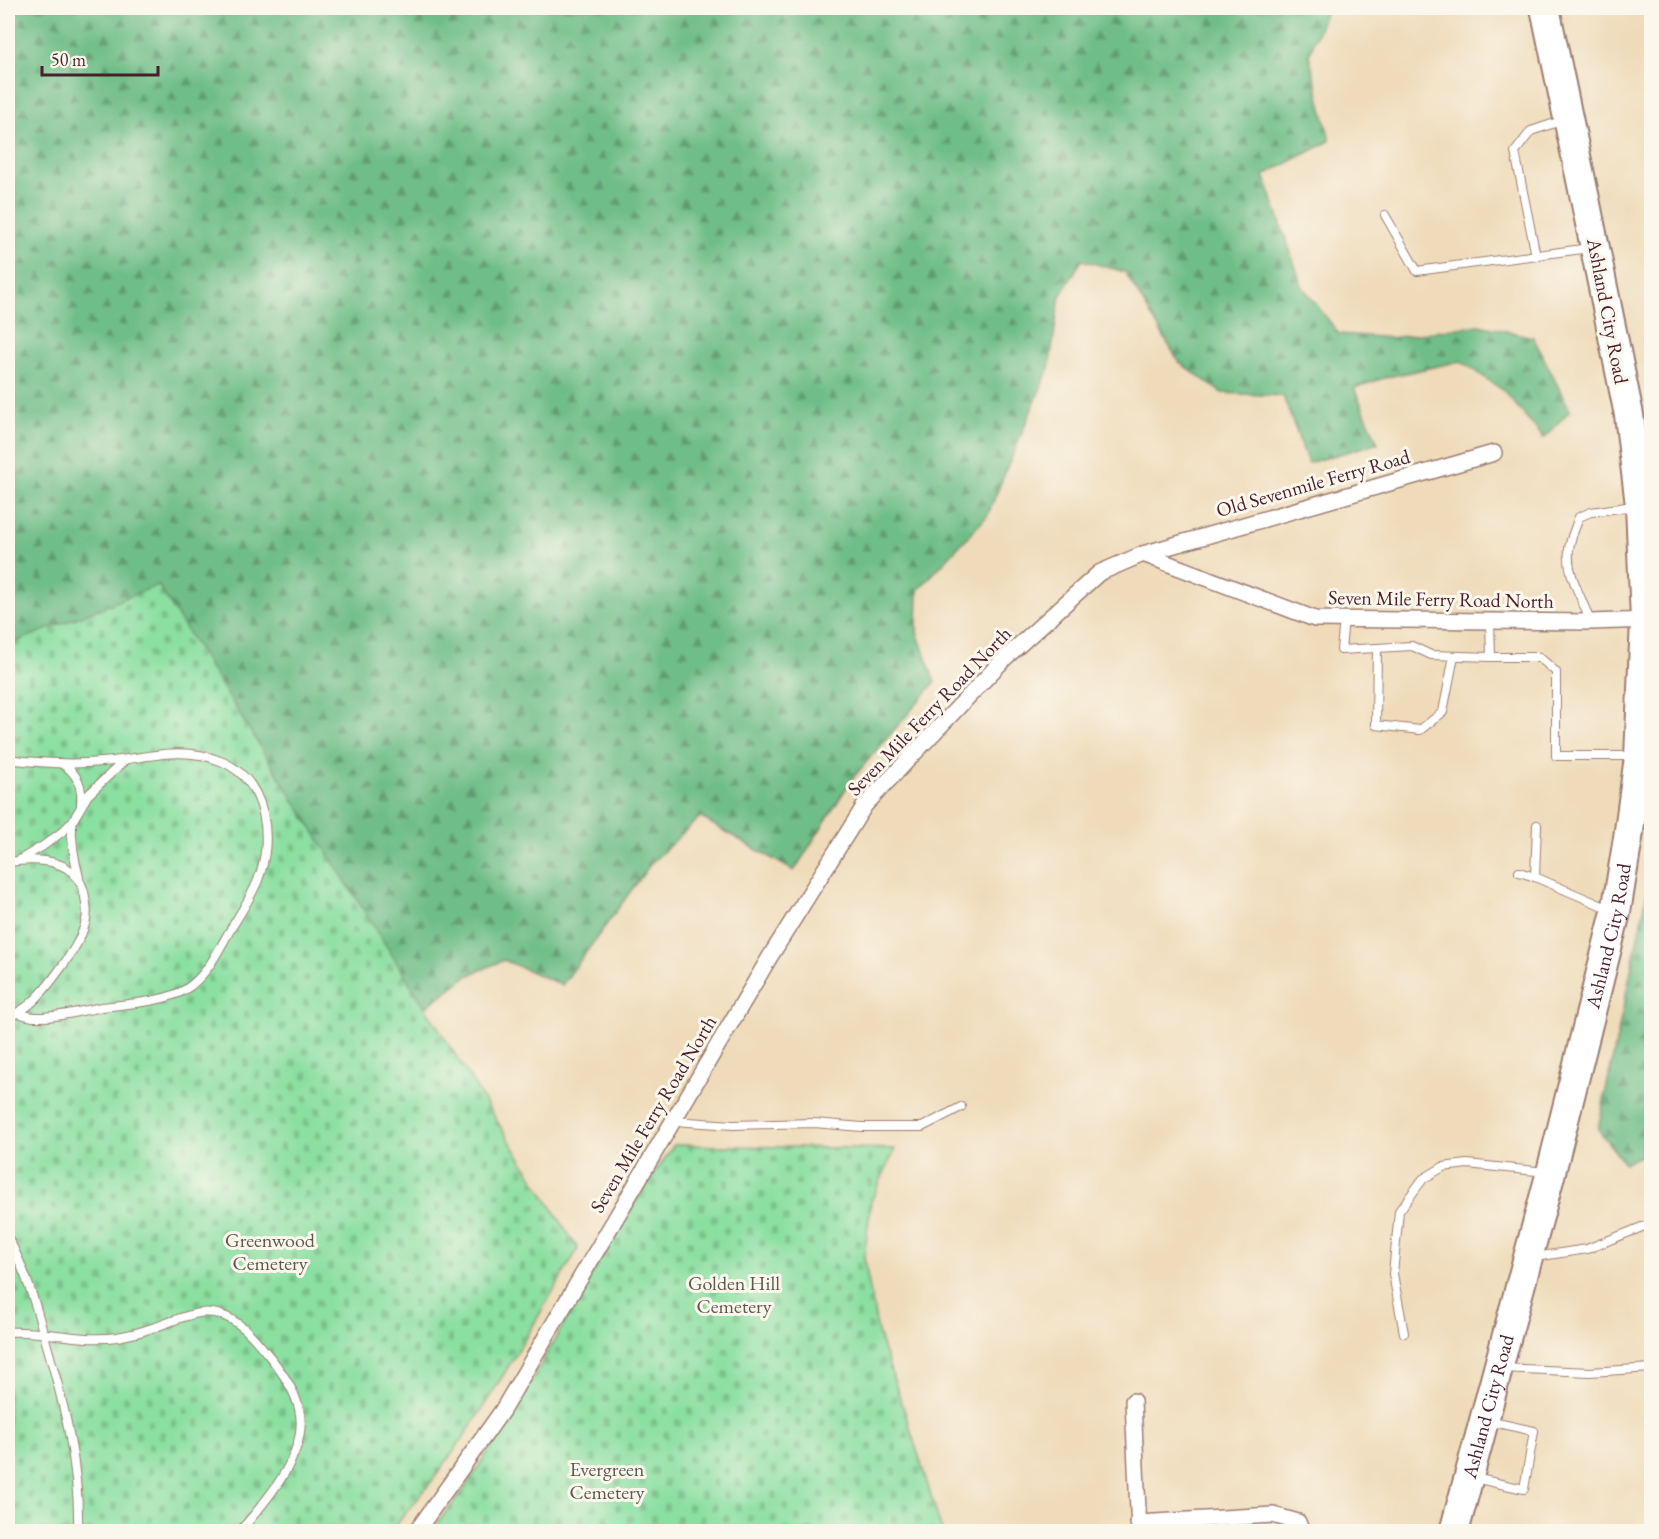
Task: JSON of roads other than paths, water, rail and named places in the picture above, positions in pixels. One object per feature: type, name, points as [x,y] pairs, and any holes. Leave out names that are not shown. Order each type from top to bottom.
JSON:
[{"type":"highway","name":"Ashland City Road","points":[[1454,1532],[1551,1172],[1616,912],[1639,756],[1648,620],[1640,505],[1629,415],[1545,8]]},
{"type":"street","name":"Old Sevenmile Ferry Road","points":[[1143,554],[1494,453]]},
{"type":"street","name":"Seven Mile Ferry Road North","points":[[416,1532],[502,1411],[771,955],[865,805],[1005,658],[1099,573],[1143,554],[1315,619],[1590,622],[1648,620]]},
{"type":"street","points":[[1132,1401],[1138,1528],[1273,1515],[1298,1522],[1302,1532]]},
{"type":"lane","points":[[1536,256],[1515,152],[1531,130],[1568,118]]},
{"type":"lane","points":[[1385,215],[1418,271],[1594,247]]},
{"type":"lane","points":[[1590,622],[1575,584],[1570,562],[1569,549],[1579,517],[1591,512],[1640,505]]},
{"type":"lane","points":[[1344,619],[1341,650],[1412,646],[1431,655],[1539,657],[1556,672],[1556,756],[1639,756]]},
{"type":"lane","points":[[1490,621],[1491,657]]},
{"type":"lane","points":[[1377,648],[1376,724],[1420,730],[1443,712],[1454,656]]},
{"type":"lane","points":[[8,759],[61,764],[125,760],[166,753],[202,754],[225,763],[245,777],[258,798],[264,814],[267,837],[258,881],[204,974],[184,990],[158,999],[62,1014],[35,1017],[17,1013]]},
{"type":"lane","points":[[18,861],[62,832],[72,822],[88,795],[125,760]]},
{"type":"lane","points":[[61,764],[69,768],[79,782],[82,794],[80,808]]},
{"type":"lane","points":[[8,1017],[31,1004],[45,990],[72,954],[87,919],[84,892],[74,861],[72,822]]},
{"type":"lane","points":[[1535,877],[1537,825]]},
{"type":"lane","points":[[8,862],[30,859],[46,860],[62,866],[80,880]]},
{"type":"lane","points":[[1519,872],[1616,912]]},
{"type":"lane","points":[[674,1121],[733,1125],[814,1123],[862,1127],[922,1127],[962,1107]]},
{"type":"lane","points":[[1404,1334],[1393,1274],[1399,1211],[1423,1179],[1443,1167],[1467,1164],[1551,1172]]},
{"type":"lane","points":[[1528,1258],[1587,1249],[1652,1225]]},
{"type":"lane","points":[[8,1238],[19,1259],[58,1382],[78,1485],[78,1532]]},
{"type":"lane","points":[[8,1332],[25,1331],[92,1339],[116,1337],[136,1334],[203,1313],[218,1314],[232,1319],[244,1328],[258,1341],[287,1381],[299,1408],[301,1430],[293,1456],[283,1475],[259,1510],[239,1532]]},
{"type":"lane","points":[[1498,1368],[1590,1372],[1652,1368]]},
{"type":"lane","points":[[1469,1477],[1524,1489],[1533,1431],[1484,1420]]},
{"type":"park label","name":"Greenwood Cemetery","points":[[270,1252]]},
{"type":"park label","name":"Golden Hill Cemetery","points":[[734,1294]]},
{"type":"park label","name":"Evergreen Cemetery","points":[[607,1480]]}]
